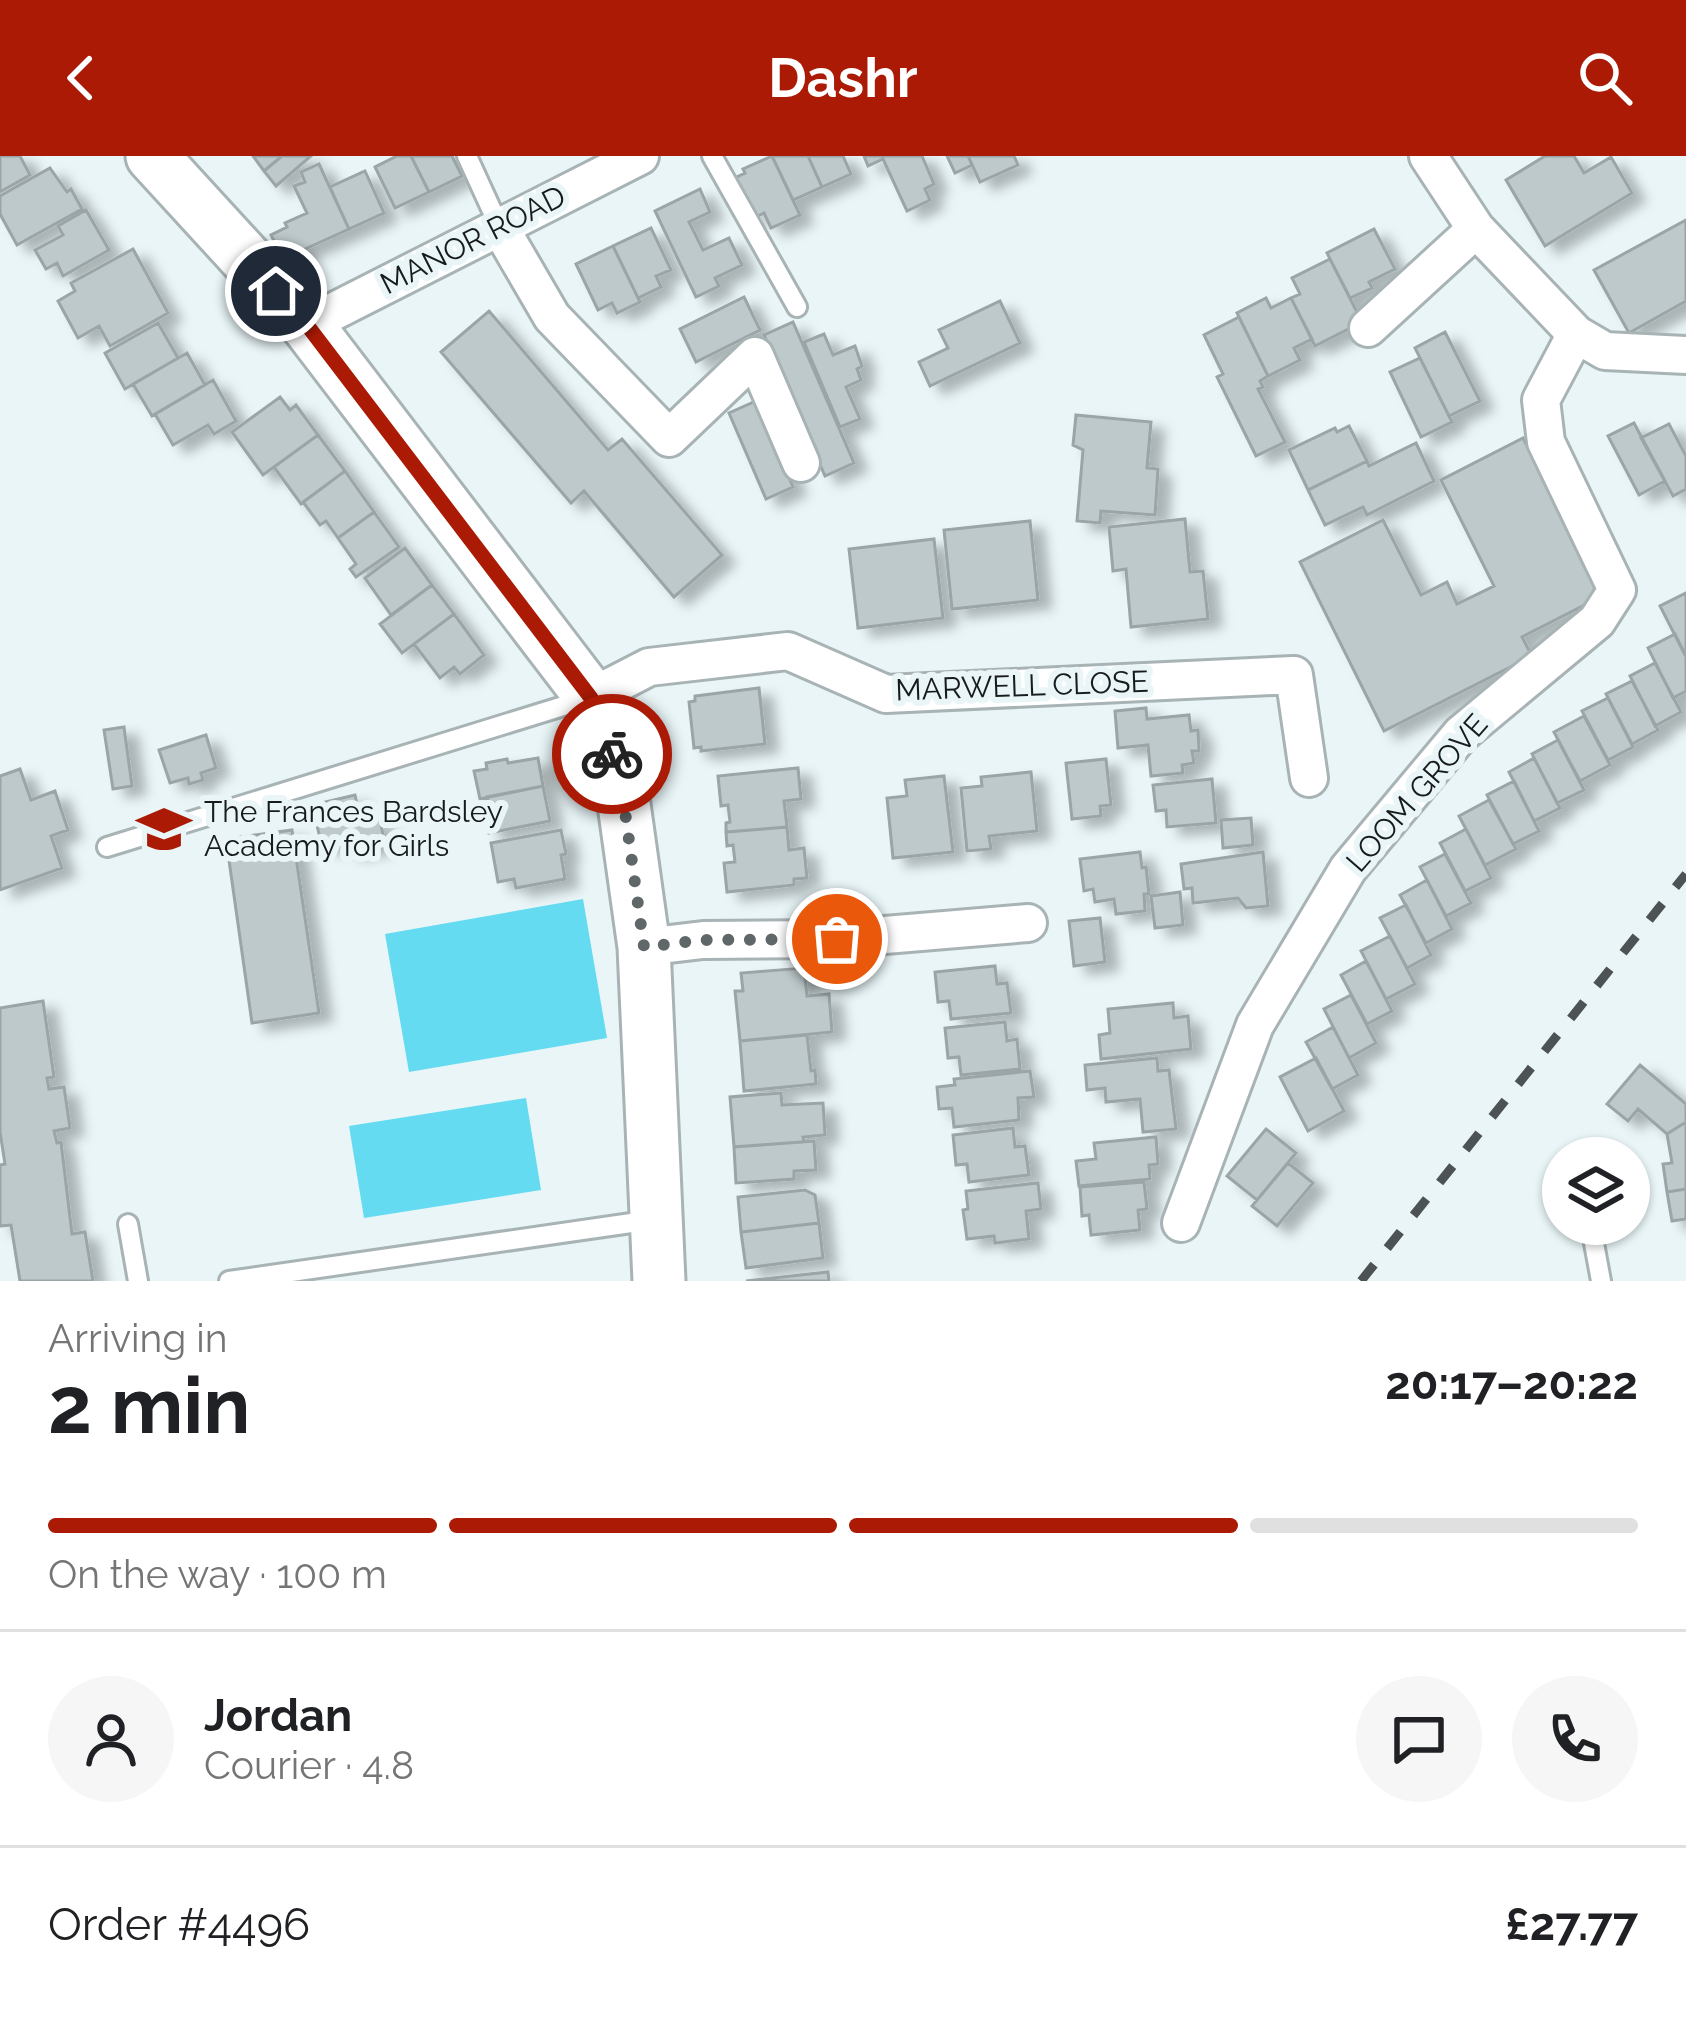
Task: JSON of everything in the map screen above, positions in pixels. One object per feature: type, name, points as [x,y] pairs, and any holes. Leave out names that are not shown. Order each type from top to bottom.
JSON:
[{"type":"street","points":[[152,156],[307,325],[591,698],[620,776],[644,947],[659,1281]]},
{"type":"street","name":"MANOR ROAD","points":[[307,325],[640,156]]},
{"type":"street","points":[[1428,156],[1476,229],[1576,334],[1605,352],[1686,355]]},
{"type":"street","points":[[500,226],[552,317],[669,438],[755,356],[801,463]]},
{"type":"street","points":[[1368,328],[1476,229]]},
{"type":"street","name":"LOOM GROVE","points":[[1181,1223],[1255,1025],[1348,869],[1461,734],[1598,621],[1617,590],[1546,442],[1541,400],[1576,334]]},
{"type":"street","name":"MARWELL CLOSE","points":[[591,698],[649,667],[788,651],[886,694],[1294,675],[1310,778]]},
{"type":"street","points":[[644,947],[703,940],[837,939],[1028,923]]},
{"type":"lane","points":[[467,156],[500,226]]},
{"type":"lane","points":[[712,156],[796,307]]},
{"type":"lane","points":[[106,847],[591,698]]},
{"type":"lane","points":[[229,1281],[656,1220]]},
{"type":"lane","points":[[128,1224],[138,1281]]},
{"type":"lane","points":[[1594,1245],[1601,1281]]},
{"type":"shaded area","points":[[583,899],[607,1038],[409,1072],[385,934]]},
{"type":"shaded area","points":[[526,1098],[541,1190],[364,1218],[349,1126]]},
{"type":"building","points":[[0,156],[20,156],[30,175],[0,192]]},
{"type":"building","points":[[253,156],[282,156],[264,171]]},
{"type":"building","points":[[282,156],[311,156],[276,186],[264,171]]},
{"type":"building","points":[[397,156],[411,156],[429,192],[395,208],[375,167]]},
{"type":"building","points":[[411,156],[452,156],[462,176],[429,192]]},
{"type":"building","points":[[772,156],[800,215],[771,228],[764,213],[754,218],[735,178],[745,173],[743,169]]},
{"type":"building","points":[[772,156],[808,156],[822,187],[793,200]]},
{"type":"building","points":[[808,156],[843,156],[851,174],[822,187]]},
{"type":"building","points":[[864,156],[922,156],[934,184],[925,189],[930,200],[907,211],[883,159],[868,166]]},
{"type":"building","points":[[947,156],[968,156],[972,165],[955,173]]},
{"type":"building","points":[[968,156],[1014,156],[1018,165],[980,182]]},
{"type":"building","points":[[1545,156],[1574,156],[1584,173],[1611,157],[1632,193],[1545,246],[1506,180]]},
{"type":"building","points":[[319,164],[349,229],[283,259],[271,235],[307,213],[294,186],[305,182],[301,172]]},
{"type":"building","points":[[50,168],[67,192],[71,189],[82,209],[17,245],[0,214],[0,196]]},
{"type":"building","points":[[365,171],[384,213],[349,229],[330,187]]},
{"type":"building","points":[[700,189],[710,212],[689,222],[703,250],[729,238],[742,265],[715,278],[719,286],[696,297],[655,211]]},
{"type":"building","points":[[86,210],[109,250],[63,276],[57,263],[46,269],[35,250],[63,235],[58,226]]},
{"type":"building","points":[[1686,220],[1686,301],[1629,333],[1594,270]]},
{"type":"building","points":[[651,228],[671,270],[656,276],[661,287],[638,298],[613,246]]},
{"type":"building","points":[[1374,229],[1395,269],[1350,298],[1327,253]]},
{"type":"building","points":[[613,246],[640,302],[617,313],[612,303],[598,310],[576,264]]},
{"type":"building","points":[[133,249],[168,313],[110,346],[99,326],[78,338],[58,301],[75,291],[71,283]]},
{"type":"building","points":[[1330,259],[1362,322],[1315,346],[1291,298],[1300,294],[1292,278]]},
{"type":"building","points":[[744,297],[760,330],[696,362],[680,329]]},
{"type":"building","points":[[1266,298],[1271,308],[1291,298],[1312,339],[1294,348],[1300,360],[1268,376],[1237,313]]},
{"type":"building","points":[[1000,301],[1020,343],[930,386],[919,362],[948,348],[939,330]]},
{"type":"building","points":[[489,311],[608,450],[622,439],[722,555],[674,597],[584,491],[571,503],[441,352]]},
{"type":"building","points":[[1239,317],[1268,376],[1258,389],[1285,442],[1256,456],[1217,377],[1223,374],[1204,335]]},
{"type":"building","points":[[793,322],[854,463],[825,476],[764,335]]},
{"type":"building","points":[[158,323],[178,358],[125,389],[105,353]]},
{"type":"building","points":[[1445,332],[1480,401],[1449,416],[1415,348]]},
{"type":"building","points":[[824,334],[833,355],[855,346],[862,366],[857,369],[861,380],[846,387],[860,419],[840,427],[804,342]]},
{"type":"building","points":[[187,353],[205,385],[152,416],[133,384]]},
{"type":"building","points":[[1420,358],[1452,422],[1421,437],[1390,372]]},
{"type":"building","points":[[213,380],[236,421],[214,434],[208,425],[173,445],[155,414]]},
{"type":"building","points":[[280,397],[290,410],[296,405],[318,435],[263,475],[232,432]]},
{"type":"building","points":[[756,401],[793,487],[766,499],[729,413]]},
{"type":"building","points":[[1076,415],[1151,422],[1147,468],[1158,469],[1155,515],[1101,511],[1100,523],[1077,521],[1083,450],[1073,445]]},
{"type":"building","points":[[1634,423],[1665,481],[1639,495],[1608,436]]},
{"type":"building","points":[[1669,424],[1686,456],[1686,489],[1673,496],[1641,438]]},
{"type":"building","points":[[1349,426],[1367,461],[1308,490],[1289,450]]},
{"type":"building","points":[[318,435],[345,471],[301,504],[274,467]]},
{"type":"building","points":[[1523,438],[1602,596],[1522,637],[1532,656],[1384,731],[1300,562],[1383,520],[1421,595],[1447,582],[1457,604],[1494,586],[1441,480]]},
{"type":"building","points":[[1416,443],[1434,481],[1367,515],[1363,507],[1325,525],[1308,490]]},
{"type":"building","points":[[345,471],[374,512],[338,538],[326,521],[320,525],[303,502]]},
{"type":"building","points":[[374,512],[399,547],[356,577],[350,569],[356,564],[338,538]]},
{"type":"building","points":[[1185,519],[1190,572],[1203,571],[1208,619],[1131,627],[1126,569],[1113,571],[1109,527]]},
{"type":"building","points":[[1030,521],[1038,600],[952,609],[944,530]]},
{"type":"building","points":[[934,539],[943,618],[858,628],[849,549]]},
{"type":"building","points":[[405,548],[432,585],[391,615],[365,578]]},
{"type":"building","points":[[432,585],[454,614],[402,653],[380,624]]},
{"type":"building","points":[[1686,593],[1686,655],[1685,655],[1660,606]]},
{"type":"building","points":[[454,614],[484,655],[460,674],[454,667],[440,678],[414,644]]},
{"type":"building","points":[[1675,634],[1686,656],[1686,691],[1673,698],[1648,648]]},
{"type":"building","points":[[1655,663],[1681,712],[1655,726],[1630,676]]},
{"type":"building","points":[[1632,681],[1658,730],[1632,744],[1606,694]]},
{"type":"building","points":[[759,688],[765,744],[694,748],[689,702],[695,696]]},
{"type":"building","points":[[1608,698],[1633,747],[1608,760],[1582,711]]},
{"type":"building","points":[[1146,708],[1147,719],[1189,715],[1191,731],[1198,730],[1199,751],[1192,751],[1194,763],[1182,765],[1183,773],[1151,776],[1148,745],[1118,748],[1115,711]]},
{"type":"building","points":[[1584,716],[1610,765],[1580,781],[1554,732]]},
{"type":"building","points":[[124,727],[132,786],[113,789],[104,730]]},
{"type":"building","points":[[206,735],[216,768],[201,773],[203,780],[170,783],[159,750]]},
{"type":"building","points":[[1558,740],[1584,790],[1557,803],[1532,754]]},
{"type":"building","points":[[538,758],[543,786],[480,799],[474,771],[487,769],[486,763]]},
{"type":"building","points":[[1534,758],[1560,808],[1534,821],[1509,772]]},
{"type":"building","points":[[1106,759],[1111,805],[1100,806],[1101,816],[1072,819],[1066,763]]},
{"type":"building","points":[[798,768],[801,799],[784,801],[787,827],[726,832],[728,805],[721,806],[718,776]]},
{"type":"building","points":[[20,769],[31,800],[55,791],[68,830],[51,836],[62,868],[0,890],[0,776]]},
{"type":"building","points":[[1031,772],[1037,831],[989,836],[991,849],[967,851],[961,788],[982,786],[981,777]]},
{"type":"building","points":[[944,776],[953,852],[893,858],[887,798],[907,796],[905,780]]},
{"type":"building","points":[[1212,779],[1216,823],[1167,827],[1166,810],[1156,811],[1153,785]]},
{"type":"building","points":[[1514,781],[1539,831],[1513,844],[1487,795]]},
{"type":"building","points":[[543,786],[550,821],[489,833],[487,797]]},
{"type":"building","points":[[355,795],[361,821],[379,817],[385,843],[349,851],[347,841],[322,846],[312,805]]},
{"type":"building","points":[[1489,800],[1516,849],[1485,865],[1459,816]]},
{"type":"building","points":[[1251,818],[1253,845],[1223,848],[1221,820]]},
{"type":"building","points":[[787,827],[789,850],[804,848],[807,878],[794,879],[794,885],[727,892],[724,863],[735,862],[726,832]]},
{"type":"building","points":[[1466,829],[1491,878],[1465,891],[1440,843]]},
{"type":"building","points":[[292,830],[319,1013],[252,1023],[226,839]]},
{"type":"building","points":[[561,830],[565,879],[516,888],[514,879],[498,882],[491,843]]},
{"type":"building","points":[[1140,852],[1149,894],[1144,894],[1145,911],[1116,914],[1114,899],[1095,902],[1093,889],[1084,891],[1080,859]]},
{"type":"building","points":[[1263,852],[1268,906],[1246,908],[1238,898],[1193,903],[1192,888],[1184,889],[1181,864]]},
{"type":"building","points":[[1445,854],[1471,903],[1446,916],[1420,867]]},
{"type":"building","points":[[1427,880],[1452,929],[1426,943],[1400,895]]},
{"type":"building","points":[[1180,892],[1183,925],[1155,928],[1151,896]]},
{"type":"building","points":[[1406,905],[1431,955],[1407,968],[1380,918]]},
{"type":"building","points":[[1100,918],[1105,962],[1074,966],[1069,921]]},
{"type":"building","points":[[1390,936],[1415,984],[1386,999],[1361,951]]},
{"type":"building","points":[[1366,961],[1392,1011],[1367,1024],[1341,975]]},
{"type":"building","points":[[995,966],[997,984],[1007,983],[1011,1013],[951,1019],[949,1001],[938,1002],[935,972]]},
{"type":"building","points":[[804,968],[807,996],[829,994],[832,1032],[740,1041],[735,991],[743,991],[741,973]]},
{"type":"building","points":[[1351,995],[1376,1043],[1349,1058],[1324,1009]]},
{"type":"building","points":[[43,1001],[54,1077],[47,1078],[49,1089],[64,1087],[70,1128],[54,1131],[57,1143],[61,1142],[72,1234],[85,1232],[93,1281],[20,1281],[11,1225],[0,1226],[0,1165],[5,1164],[0,1132],[0,1008]]},
{"type":"building","points":[[1173,1003],[1174,1018],[1188,1016],[1191,1049],[1101,1059],[1099,1035],[1110,1033],[1108,1009]]},
{"type":"building","points":[[1005,1022],[1007,1041],[1017,1039],[1020,1069],[961,1075],[959,1057],[948,1058],[945,1028]]},
{"type":"building","points":[[1333,1027],[1358,1075],[1332,1089],[1306,1042]]},
{"type":"building","points":[[807,1035],[816,1084],[744,1091],[740,1041]]},
{"type":"building","points":[[1157,1058],[1158,1071],[1169,1070],[1176,1129],[1143,1132],[1140,1099],[1106,1102],[1105,1088],[1087,1090],[1085,1065]]},
{"type":"building","points":[[1316,1058],[1344,1111],[1308,1131],[1280,1077]]},
{"type":"building","points":[[1640,1065],[1686,1104],[1686,1122],[1667,1134],[1638,1109],[1628,1121],[1607,1104]]},
{"type":"building","points":[[1030,1071],[1034,1097],[1018,1098],[1019,1120],[954,1127],[952,1108],[939,1109],[937,1087],[955,1085],[954,1079]]},
{"type":"building","points":[[781,1093],[782,1105],[823,1103],[825,1135],[803,1137],[804,1142],[734,1147],[730,1097]]},
{"type":"building","points":[[1686,1122],[1686,1189],[1667,1192],[1663,1164],[1672,1163],[1667,1134]]},
{"type":"building","points":[[1013,1128],[1015,1147],[1025,1146],[1029,1175],[969,1182],[967,1164],[956,1165],[953,1135]]},
{"type":"building","points":[[1266,1129],[1296,1153],[1257,1200],[1227,1176]]},
{"type":"building","points":[[1156,1137],[1158,1164],[1149,1165],[1150,1179],[1079,1186],[1076,1161],[1096,1159],[1094,1143]]},
{"type":"building","points":[[814,1141],[816,1170],[794,1171],[794,1179],[736,1183],[734,1147]]},
{"type":"building","points":[[1288,1163],[1313,1183],[1277,1226],[1252,1206]]},
{"type":"building","points":[[1144,1182],[1147,1209],[1138,1210],[1140,1230],[1091,1235],[1089,1215],[1082,1216],[1080,1187]]},
{"type":"building","points":[[1038,1183],[1041,1209],[1026,1211],[1029,1239],[995,1243],[994,1236],[967,1239],[966,1191]]},
{"type":"building","points":[[1686,1189],[1686,1219],[1672,1221],[1667,1192]]},
{"type":"building","points":[[805,1190],[815,1195],[819,1223],[741,1232],[738,1197]]},
{"type":"building","points":[[819,1223],[823,1258],[746,1268],[741,1232]]},
{"type":"building","points":[[828,1272],[829,1281],[746,1281]]},
{"type":"railway","points":[[1361,1281],[1686,874]]},
{"type":"way so far","points":[[612,754],[620,776],[644,947],[703,940],[837,939]]},
{"type":"place","name":"The Frances Bardsley Academy for Girls","points":[[164,829]]},
{"type":"route","points":[[276,291],[307,325],[591,698],[612,754]]}]
